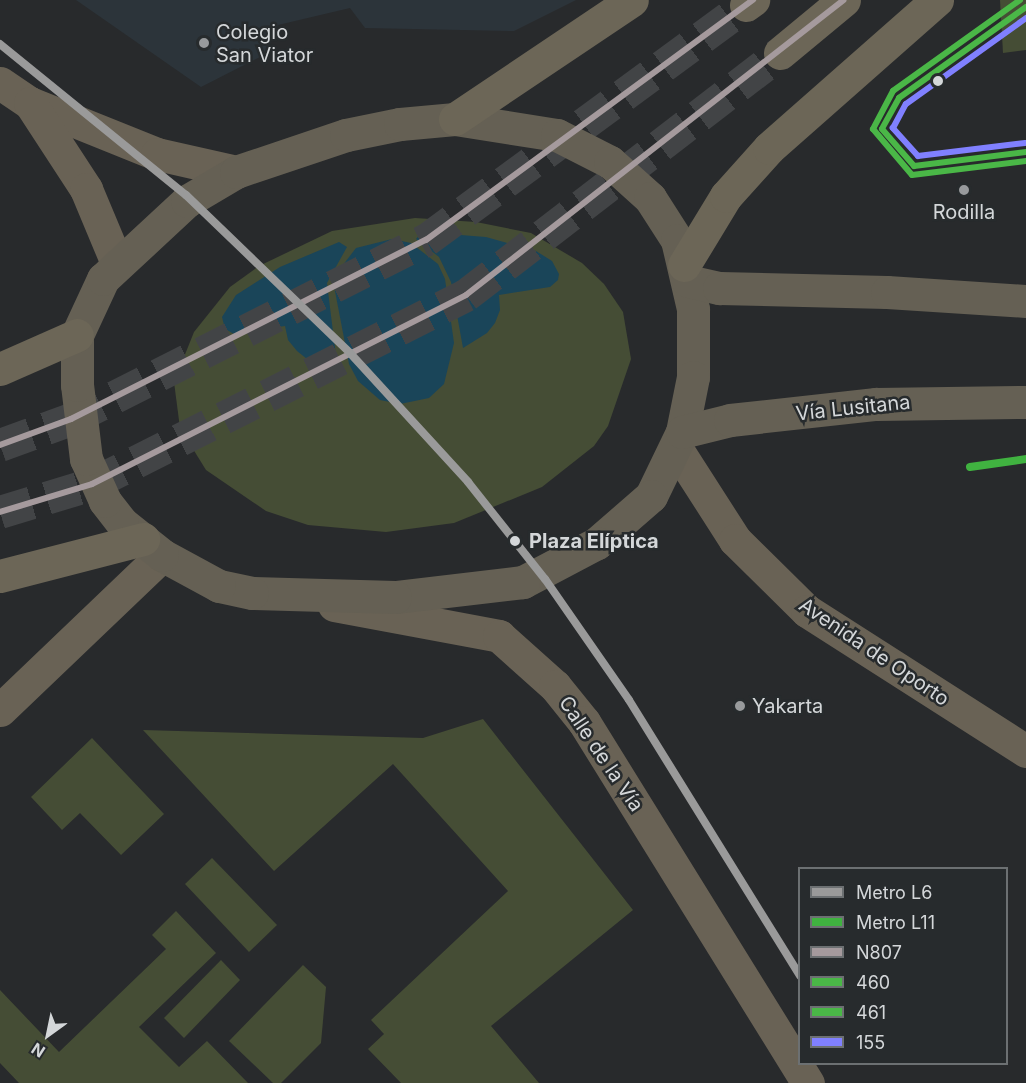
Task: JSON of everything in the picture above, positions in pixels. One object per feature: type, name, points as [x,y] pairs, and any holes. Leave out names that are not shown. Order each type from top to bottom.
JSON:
[{"type":"highway","points":[[455,119],[632,0]]},
{"type":"highway","points":[[780,53],[844,0]]},
{"type":"highway","points":[[686,273],[726,196],[769,148],[937,0]]},
{"type":"highway","points":[[0,369],[77,335]]},
{"type":"highway","points":[[0,576],[153,547]]},
{"type":"main road","points":[[0,83],[30,103],[157,154],[236,172]]},
{"type":"main road","points":[[30,103],[86,189],[117,263]]},
{"type":"main road","points":[[455,119],[557,135],[610,162],[650,198],[677,240],[686,273],[696,344],[679,440],[651,496],[597,543],[523,582],[395,597],[271,592],[219,586],[153,547],[122,523],[105,501],[86,459],[77,386],[77,335],[91,299],[117,263],[187,201],[236,172],[290,150],[346,135],[455,119]]},
{"type":"main road","points":[[686,273],[719,288],[887,292],[1026,301]]},
{"type":"main road","name":"Vía Lusitana","points":[[679,440],[730,420],[876,404],[1026,402]]},
{"type":"main road","name":"Avenida de Oporto","points":[[679,440],[735,540],[807,611],[1026,752]]},
{"type":"main road","points":[[0,710],[153,547]]},
{"type":"main road","name":"Calle de la Vía","points":[[271,592],[499,636],[555,686],[584,722],[808,1083]]},
{"type":"shaded area","name":"Colegio San Viator","points":[[76,0],[576,0],[514,31],[365,28],[350,8],[278,25],[266,54],[201,87]]},
{"type":"green space","points":[[1000,0],[1026,0],[1026,50],[1003,53]]},
{"type":"green space","name":"Plaza Elíptica","points":[[415,218],[476,222],[531,233],[582,263],[604,284],[623,312],[631,359],[608,426],[594,446],[542,487],[454,523],[386,532],[308,525],[266,511],[206,470],[180,428],[174,382],[194,332],[230,287],[259,266],[332,231]]},
{"type":"green space","points":[[483,719],[633,910],[491,1026],[539,1083],[401,1083],[368,1049],[384,1034],[371,1020],[508,891],[393,764],[274,871],[143,730],[423,738]]},
{"type":"green space","points":[[92,738],[164,814],[121,855],[80,813],[62,830],[31,797]]},
{"type":"green space","points":[[212,858],[277,925],[249,952],[185,884]]},
{"type":"green space","points":[[176,911],[216,953],[139,1027],[179,1067],[207,1041],[248,1083],[19,1083],[0,1063],[0,990],[59,1052],[166,949],[152,935]]},
{"type":"green space","points":[[221,960],[240,980],[184,1038],[164,1018]]},
{"type":"green space","points":[[303,965],[326,987],[321,1043],[281,1083],[273,1083],[229,1041]]},
{"type":"water","points":[[422,232],[486,237],[536,251],[552,261],[559,274],[558,280],[550,287],[499,295],[500,310],[495,323],[487,333],[463,348],[451,282],[439,257],[416,239]]},
{"type":"water","points":[[392,239],[411,243],[438,264],[445,279],[454,343],[444,384],[429,398],[400,404],[380,400],[358,381],[349,364],[334,286],[336,274],[356,248]]},
{"type":"water","points":[[339,242],[347,247],[327,283],[337,364],[307,359],[288,340],[285,326],[234,334],[225,329],[222,317],[236,295],[280,267]]},
{"type":"tunnel","points":[[0,445],[71,419],[426,240],[746,5]]},
{"type":"tunnel","points":[[0,512],[92,484],[466,295],[780,53]]},
{"type":"metro line","name":"L6","points":[[0,44],[186,195],[350,353],[468,482],[545,579],[629,700],[798,973]]},
{"type":"metro line","name":"L11","points":[[970,467],[1026,459]]},
{"type":"transit line","name":"N807","points":[[0,445],[71,419],[426,240],[753,0]]},
{"type":"transit line","name":"N807","points":[[0,512],[92,484],[466,295],[844,0]]},
{"type":"transit line","name":"461","points":[[1020,0],[893,91],[873,129],[912,175],[1026,161]]},
{"type":"transit line","name":"460","points":[[1026,7],[899,98],[882,129],[914,166],[1026,152]]},
{"type":"transit line","name":"155","points":[[1025,143],[918,156],[893,128],[906,104],[1026,18]]},
{"type":"place","name":"Colegio San Viator","points":[[204,43]]},
{"type":"place","name":"Rodilla","points":[[964,190]]},
{"type":"place","name":"Plaza Elíptica","points":[[515,541]]},
{"type":"place","name":"Yakarta","points":[[740,706]]}]
